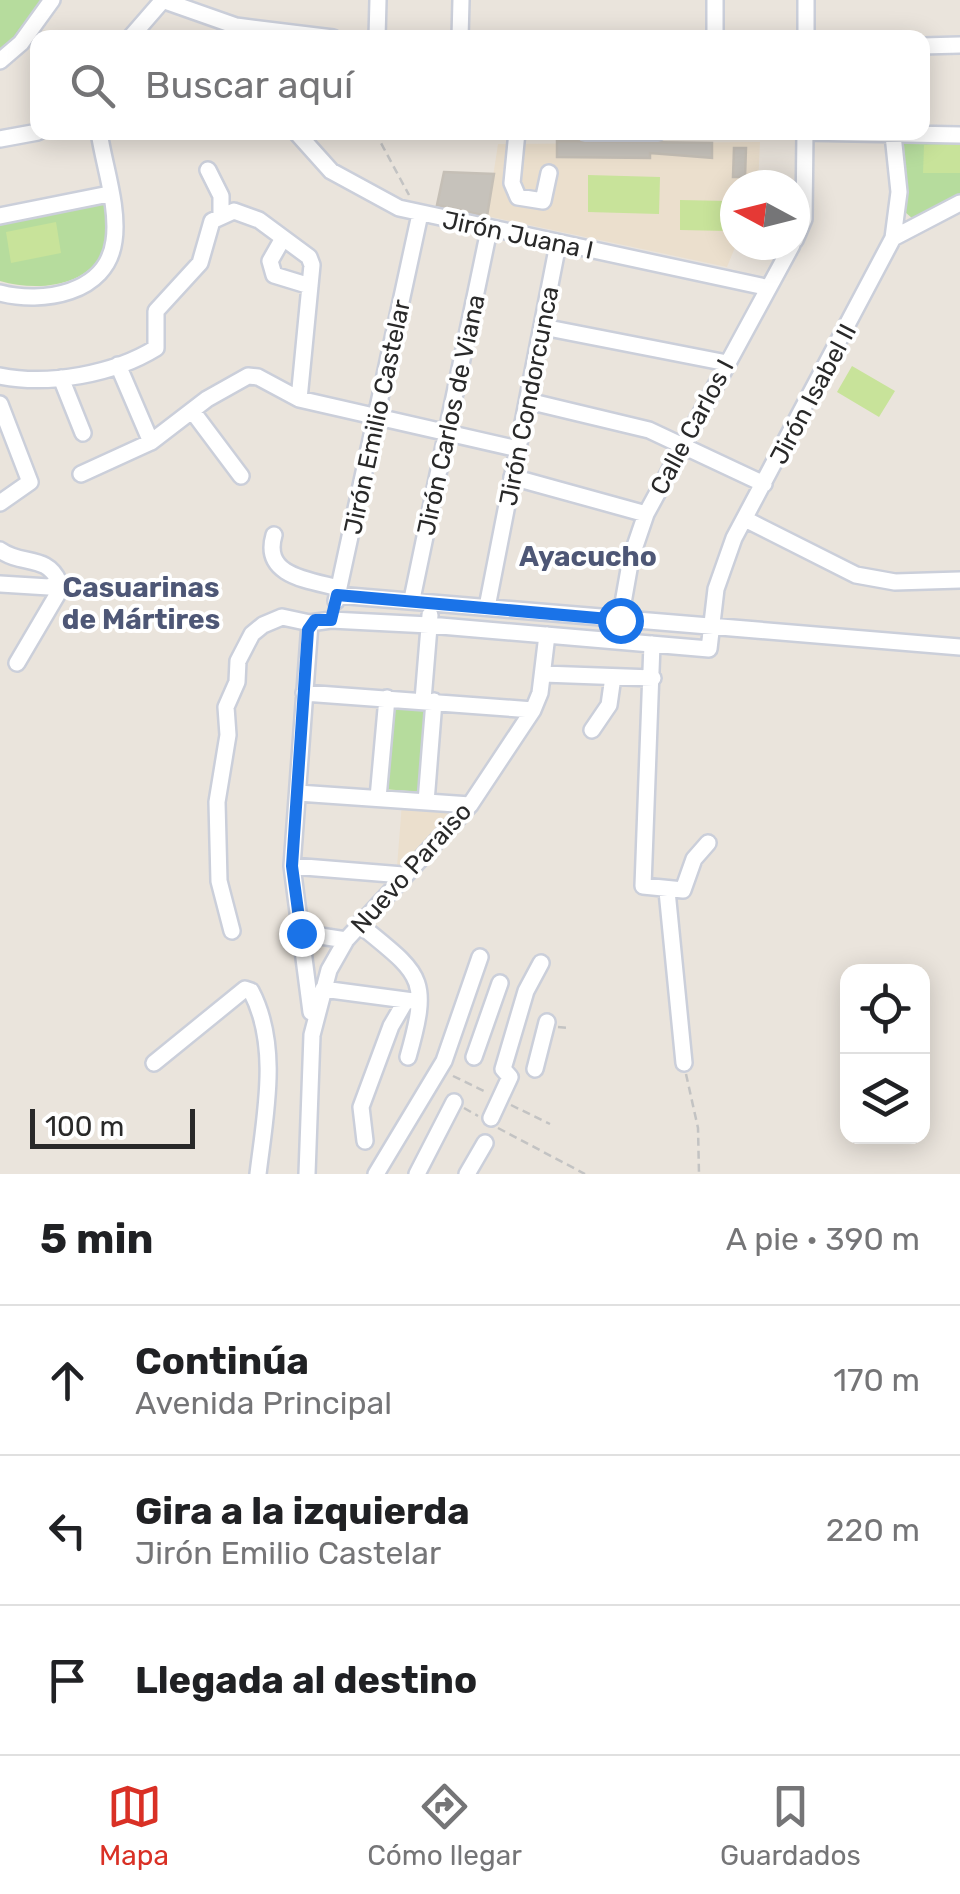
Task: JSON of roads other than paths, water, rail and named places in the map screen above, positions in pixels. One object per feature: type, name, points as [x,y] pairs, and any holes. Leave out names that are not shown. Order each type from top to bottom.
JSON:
[{"type":"street","points":[[0,61],[14,51],[52,0]]},
{"type":"street","points":[[137,30],[163,0],[234,30]]},
{"type":"street","points":[[377,30],[378,0]]},
{"type":"street","points":[[460,30],[461,0]]},
{"type":"street","points":[[715,0],[715,30]]},
{"type":"street","points":[[806,0],[806,30]]},
{"type":"street","points":[[930,46],[960,45]]},
{"type":"street","points":[[0,138],[30,133]]},
{"type":"street","points":[[930,135],[960,135]]},
{"type":"street","points":[[0,293],[32,298],[75,290],[92,280],[110,256],[114,240],[99,140]]},
{"type":"street","name":"Jirón Juana I","points":[[302,140],[319,161],[350,186],[420,214],[766,287]]},
{"type":"street","points":[[515,140],[512,183],[518,197],[543,201],[549,173]]},
{"type":"street","name":"Calle Carlos I","points":[[804,140],[804,170]]},
{"type":"street","name":"Jirón Isabel II","points":[[652,644],[709,649],[720,570],[894,238],[898,192],[893,140]]},
{"type":"street","points":[[0,376],[61,378],[118,365],[156,348],[156,311],[194,272],[212,222],[220,214],[222,196],[208,170]]},
{"type":"street","points":[[0,216],[109,194]]},
{"type":"street","points":[[894,238],[960,202]]},
{"type":"street","points":[[220,214],[242,212],[309,257],[310,286],[299,399]]},
{"type":"street","name":"Jirón Emilio Castelar","points":[[331,620],[420,214]]},
{"type":"street","name":"Jirón Carlos de Viana","points":[[412,599],[489,230]]},
{"type":"street","points":[[282,240],[270,262],[274,275],[310,286]]},
{"type":"street","name":"Jirón Condorcunca","points":[[487,607],[558,244]]},
{"type":"street","name":"Calle Carlos I","points":[[620,620],[632,558],[646,514],[783,260]]},
{"type":"street","points":[[543,327],[727,364]]},
{"type":"street","points":[[118,365],[150,442]]},
{"type":"street","points":[[81,474],[150,442],[248,376],[258,377],[299,399],[518,449]]},
{"type":"street","points":[[61,378],[83,433]]},
{"type":"street","points":[[528,401],[649,430],[764,484]]},
{"type":"street","points":[[0,404],[5,429],[30,482],[0,503]]},
{"type":"street","points":[[193,412],[241,476]]},
{"type":"street","points":[[512,478],[646,514]]},
{"type":"street","points":[[745,519],[856,574],[895,582],[960,580]]},
{"type":"street","points":[[274,534],[270,549],[274,564],[293,576],[338,592],[712,628],[960,646]]},
{"type":"street","points":[[0,550],[10,557],[42,562],[53,568],[59,582],[57,595],[16,663]]},
{"type":"street","points":[[0,584],[49,587],[59,582]]},
{"type":"street","points":[[426,802],[430,601]]},
{"type":"street","points":[[232,931],[219,880],[217,802],[228,734],[226,706],[238,682],[235,672],[252,634],[282,617],[310,623],[331,620],[429,625],[652,644],[640,882],[667,891],[686,888],[694,859],[708,843]]},
{"type":"street","points":[[310,623],[292,866],[312,1036]]},
{"type":"street","name":"Nuevo Paraiso","points":[[306,1174],[312,1036],[323,989],[346,940],[470,805],[533,710],[547,635]]},
{"type":"street","points":[[542,674],[653,678]]},
{"type":"street","points":[[592,730],[609,704],[614,676]]},
{"type":"street","points":[[304,693],[533,710]]},
{"type":"street","points":[[378,798],[386,698]]},
{"type":"street","points":[[298,793],[470,805]]},
{"type":"street","points":[[292,866],[403,875]]},
{"type":"street","points":[[667,891],[684,1063]]},
{"type":"street","points":[[359,924],[410,966],[413,1000],[408,1057]]},
{"type":"street","points":[[301,933],[346,940]]},
{"type":"street","points":[[376,1174],[444,1061],[480,957]]},
{"type":"street","points":[[491,1118],[510,1078],[503,1070],[526,992],[541,963]]},
{"type":"street","points":[[474,1057],[500,983]]},
{"type":"street","points":[[154,1064],[245,989],[251,991],[267,1030],[267,1096],[258,1174]]},
{"type":"street","points":[[323,989],[413,1000]]},
{"type":"street","points":[[366,1141],[361,1107],[391,1026],[413,1000]]},
{"type":"street","points":[[535,1069],[547,1022]]},
{"type":"street","points":[[417,1174],[454,1102]]},
{"type":"street","points":[[466,1174],[486,1142]]},
{"type":"district","name":"Ayacucho","points":[[588,556]]},
{"type":"district","name":"Casuarinas de Mártires","points":[[141,603]]}]
